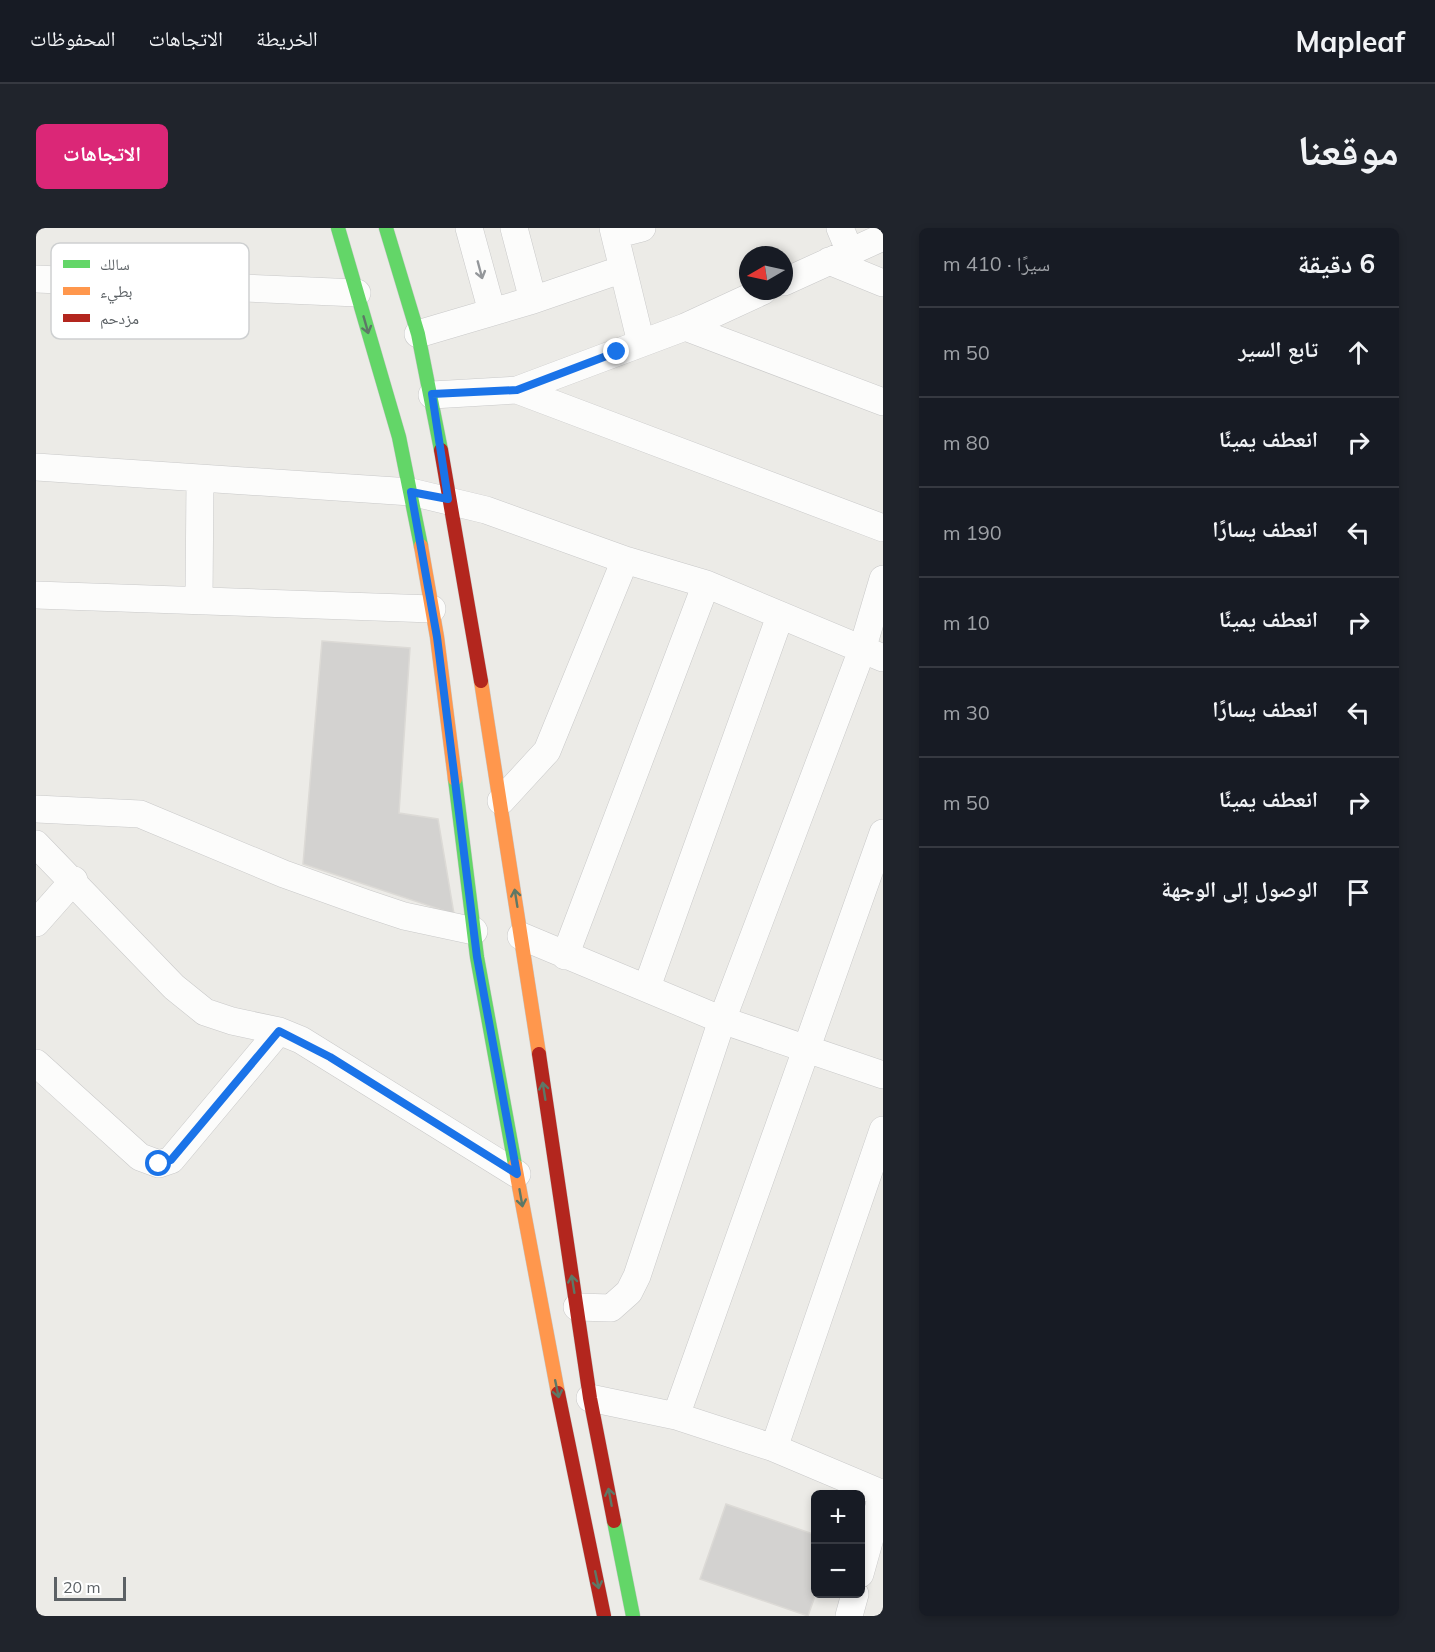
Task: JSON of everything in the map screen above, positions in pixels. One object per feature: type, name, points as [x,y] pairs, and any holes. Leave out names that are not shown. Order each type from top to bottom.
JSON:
[{"type":"street","points":[[338,228],[399,437],[411,492],[432,609],[474,931],[548,1342],[604,1616]]},
{"type":"street","points":[[386,228],[418,334],[432,394],[501,801],[590,1398],[633,1616]]},
{"type":"street","points":[[469,228],[492,312]]},
{"type":"street","points":[[514,228],[533,300]]},
{"type":"street","points":[[641,343],[614,232],[642,228]]},
{"type":"street","points":[[793,276],[840,247],[883,237]]},
{"type":"street","points":[[840,247],[883,283]]},
{"type":"street","points":[[418,334],[533,300],[623,269]]},
{"type":"street","points":[[36,279],[51,280]]},
{"type":"street","points":[[249,288],[357,293]]},
{"type":"street","points":[[432,394],[517,390],[685,327],[744,300]]},
{"type":"street","points":[[685,327],[883,402]]},
{"type":"street","points":[[517,390],[883,528]]},
{"type":"street","points":[[36,467],[411,492],[448,499],[486,510],[624,560],[706,585],[872,654]]},
{"type":"street","points":[[199,600],[200,479]]},
{"type":"street","points":[[501,801],[547,752],[624,560]]},
{"type":"street","points":[[577,1307],[611,1308],[629,1292],[637,1276],[722,1020],[872,654],[883,579]]},
{"type":"street","points":[[565,956],[706,585]]},
{"type":"street","points":[[36,595],[432,609]]},
{"type":"street","points":[[647,987],[780,616]]},
{"type":"street","points":[[36,809],[140,814],[284,874],[365,903],[404,916],[474,931]]},
{"type":"street","points":[[676,1416],[883,833]]},
{"type":"street","points":[[36,844],[74,880],[174,987],[205,1012],[232,1021],[279,1031],[330,1057],[517,1174]]},
{"type":"street","points":[[36,923],[74,880]]},
{"type":"street","points":[[522,936],[722,1020],[883,1075]]},
{"type":"street","points":[[36,1063],[140,1157],[159,1164],[171,1160],[279,1031]]},
{"type":"street","points":[[774,1448],[883,1130]]},
{"type":"street","points":[[590,1398],[676,1416],[774,1448],[883,1493],[865,1559]]},
{"type":"street","points":[[849,1616],[854,1598]]},
{"type":"building","points":[[322,641],[410,648],[399,813],[438,819],[454,914],[303,864]]},
{"type":"building","points":[[726,1504],[811,1533],[811,1598],[814,1598],[808,1616],[700,1579]]},
{"type":"traffic: fast","points":[[338,228],[399,437],[421,546]]},
{"type":"traffic: fast","points":[[386,228],[418,334],[441,450]]},
{"type":"traffic: fast","points":[[455,779],[477,957],[515,1165]]},
{"type":"traffic: fast","points":[[614,1521],[633,1616]]},
{"type":"traffic: slow","points":[[421,546],[437,637],[455,779]]},
{"type":"traffic: slow","points":[[481,681],[539,1054]]},
{"type":"traffic: slow","points":[[515,1165],[558,1393]]},
{"type":"traffic: jam","points":[[441,450],[481,681]]},
{"type":"traffic: jam","points":[[539,1054],[590,1398],[614,1521]]},
{"type":"traffic: jam","points":[[558,1393],[604,1616]]},
{"type":"route","points":[[159,1164],[171,1160],[279,1031],[290,1034],[330,1057],[517,1174],[477,957],[437,637],[411,492],[448,499],[432,394],[517,390],[617,352]]}]
